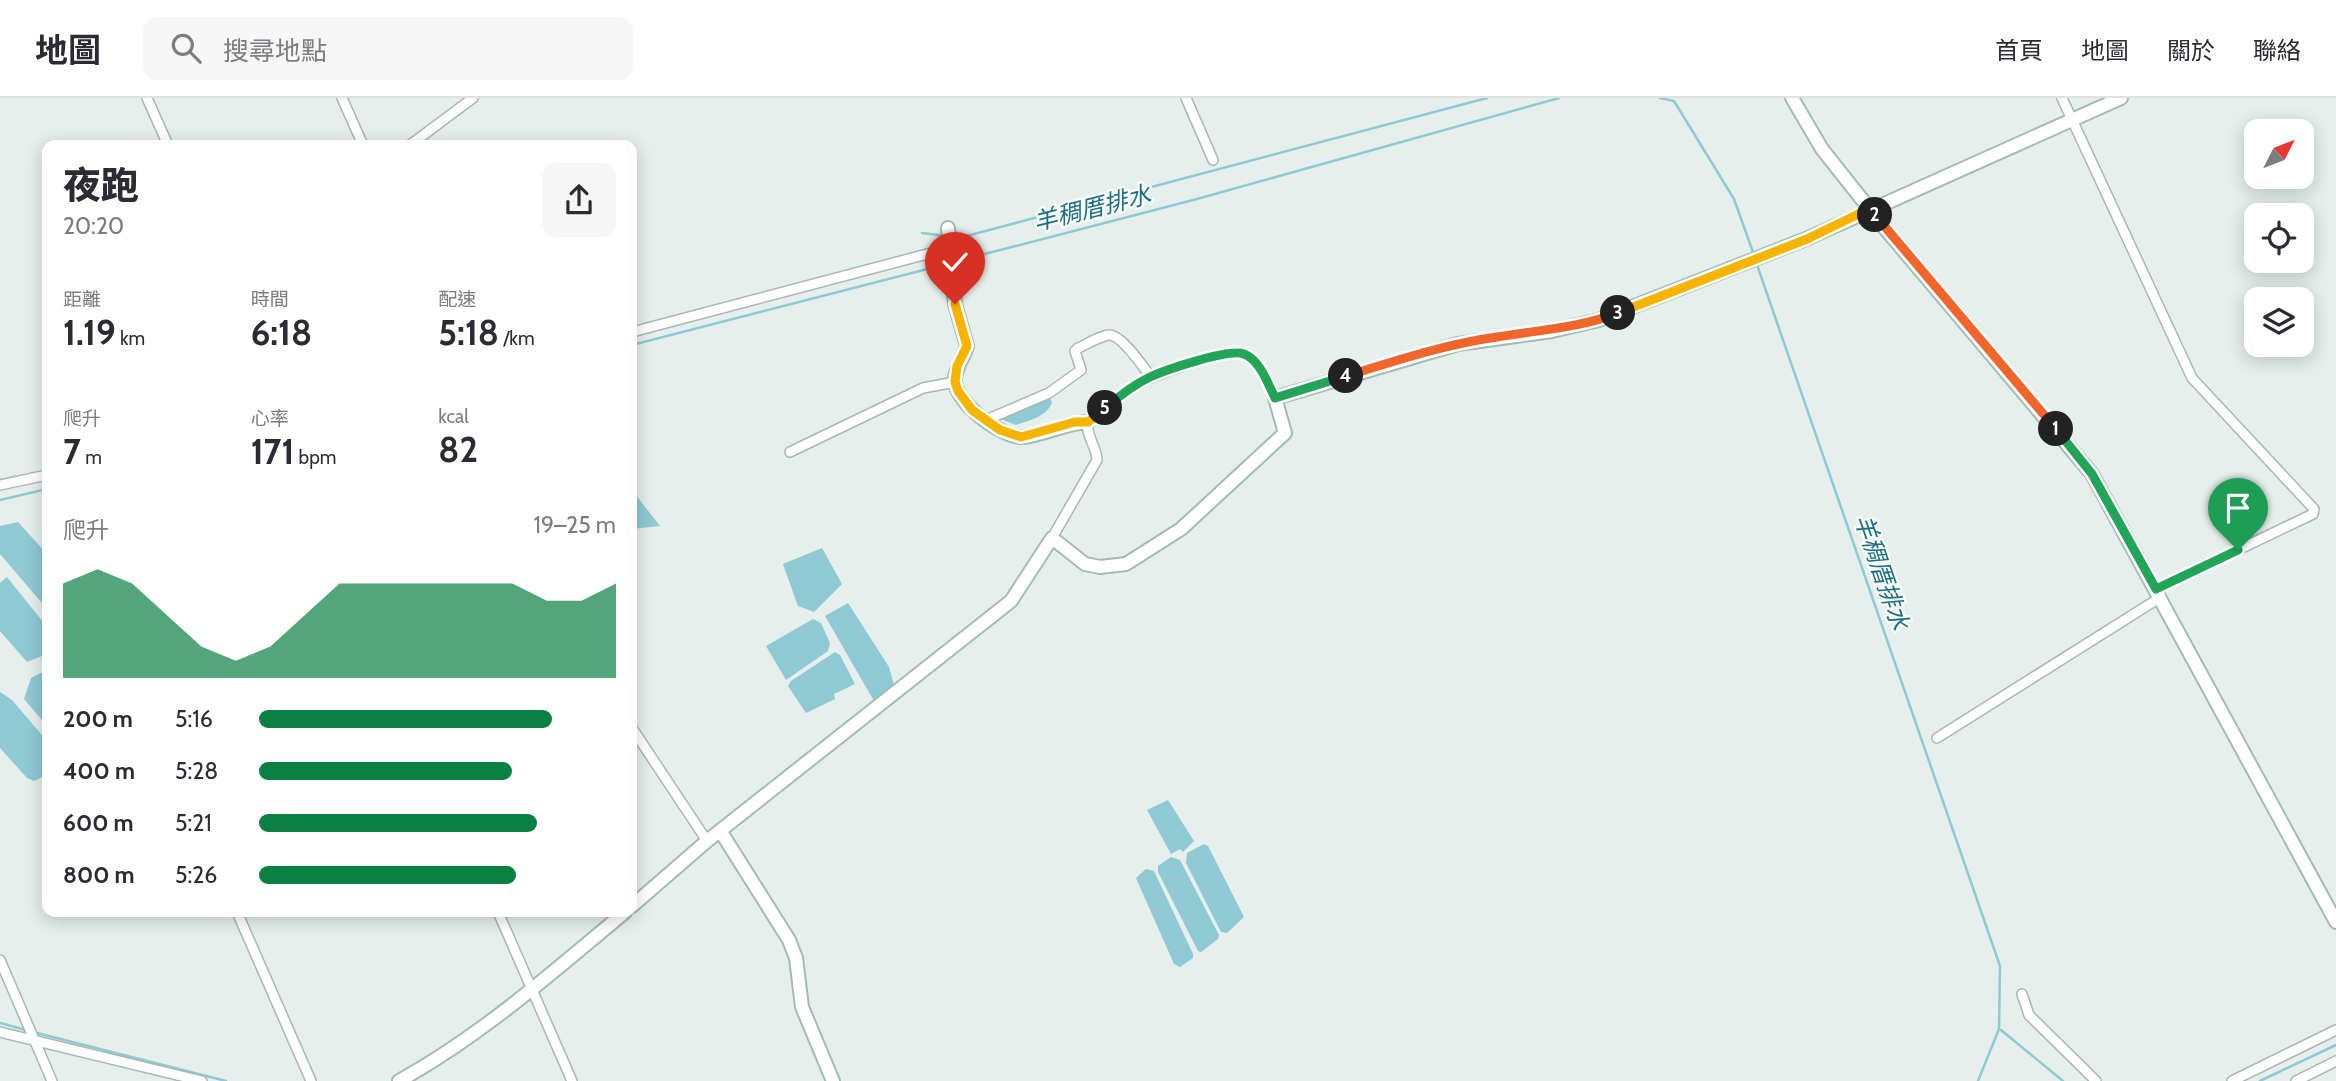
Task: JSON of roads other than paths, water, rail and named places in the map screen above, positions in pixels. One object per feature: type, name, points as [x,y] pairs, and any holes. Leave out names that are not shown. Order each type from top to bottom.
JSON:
[{"type":"street","points":[[147,98],[166,140]]},
{"type":"street","points":[[342,98],[361,140]]},
{"type":"street","points":[[417,140],[472,98]]},
{"type":"street","points":[[1186,98],[1213,160]]},
{"type":"street","points":[[1792,98],[1822,149],[2079,456],[2158,593],[2336,922]]},
{"type":"street","points":[[1937,738],[2158,593],[2313,514],[2314,509],[2192,378],[2062,98]]},
{"type":"street","points":[[1275,398],[1458,344],[1552,331],[1599,320],[1807,239],[2121,98]]},
{"type":"street","points":[[948,228],[955,304],[967,346],[957,366],[955,382],[962,400],[1000,430],[1021,437],[1075,422],[1088,422]]},
{"type":"street","points":[[637,331],[950,248]]},
{"type":"street","points":[[986,420],[1061,386],[1081,370],[1075,351],[1077,348],[1107,335],[1114,335],[1123,342],[1151,377]]},
{"type":"street","points":[[637,902],[707,841],[1011,601],[1052,538],[1097,460],[1097,452],[1086,428],[1088,422],[1131,387],[1151,377],[1230,353],[1244,354],[1255,362],[1275,398],[1285,433],[1181,529],[1126,564],[1100,567],[1084,564],[1052,538]]},
{"type":"street","points":[[790,452],[923,388],[955,382]]},
{"type":"street","points":[[0,485],[42,476]]},
{"type":"street","points":[[637,735],[707,841]]},
{"type":"street","points":[[721,832],[789,940],[796,958],[802,1007],[833,1081]]},
{"type":"street","points":[[239,917],[311,1081]]},
{"type":"street","points":[[500,917],[572,1081]]},
{"type":"street","points":[[399,1081],[437,1060],[532,989],[619,917]]},
{"type":"street","points":[[0,960],[52,1081]]},
{"type":"street","points":[[2022,994],[2029,1015],[2096,1081]]},
{"type":"street","points":[[2232,1081],[2336,1030]]},
{"type":"street","points":[[0,1032],[33,1035],[202,1081]]},
{"type":"street","points":[[2296,1081],[2336,1060]]},
{"type":"water","points":[[1050,397],[1052,403],[1049,408],[1032,420],[1016,425],[998,418]]},
{"type":"water","points":[[637,496],[660,526],[637,528]]},
{"type":"water","points":[[18,522],[42,548],[42,603],[0,554],[0,526]]},
{"type":"water","points":[[822,548],[842,584],[814,612],[798,606],[783,564]]},
{"type":"water","points":[[7,577],[42,621],[42,656],[27,662],[0,631],[0,583]]},
{"type":"water","points":[[848,603],[889,667],[894,685],[874,701],[825,616]]},
{"type":"water","points":[[813,619],[821,623],[830,643],[828,651],[786,680],[766,646]]},
{"type":"water","points":[[835,652],[840,655],[855,684],[834,694],[835,699],[806,713],[788,686],[791,681]]},
{"type":"water","points":[[42,672],[42,720],[24,699],[31,678]]},
{"type":"water","points":[[0,692],[12,700],[42,735],[42,777],[34,781],[27,778],[0,748]]},
{"type":"water","points":[[1168,800],[1194,841],[1183,852],[1180,849],[1171,854],[1147,810]]},
{"type":"water","points":[[1204,844],[1208,846],[1244,917],[1227,933],[1221,932],[1186,863],[1187,853]]},
{"type":"water","points":[[1171,857],[1180,860],[1219,935],[1218,939],[1201,952],[1198,951],[1158,872],[1158,866]]},
{"type":"water","points":[[1146,869],[1154,871],[1193,954],[1193,958],[1180,967],[1174,964],[1136,878]]},
{"type":"waterway","points":[[953,237],[959,238],[1487,98]]},
{"type":"waterway","name":"羊稠厝排水","points":[[954,262],[1197,199],[1559,98]]},
{"type":"waterway","name":"羊稠厝排水","points":[[1660,98],[1674,101],[1734,199],[1754,255]]},
{"type":"waterway","points":[[922,233],[946,236]]},
{"type":"waterway","name":"羊稠厝排水","points":[[1756,262],[2000,966],[1999,1029],[1978,1081]]},
{"type":"waterway","name":"羊稠厝排水","points":[[637,344],[947,264]]},
{"type":"waterway","name":"羊稠厝排水","points":[[0,500],[42,490]]},
{"type":"waterway","points":[[0,1023],[26,1030]]},
{"type":"waterway","points":[[2001,1030],[2063,1081]]},
{"type":"waterway","points":[[33,1032],[226,1081]]},
{"type":"waterway","points":[[2260,1081],[2336,1045]]}]
